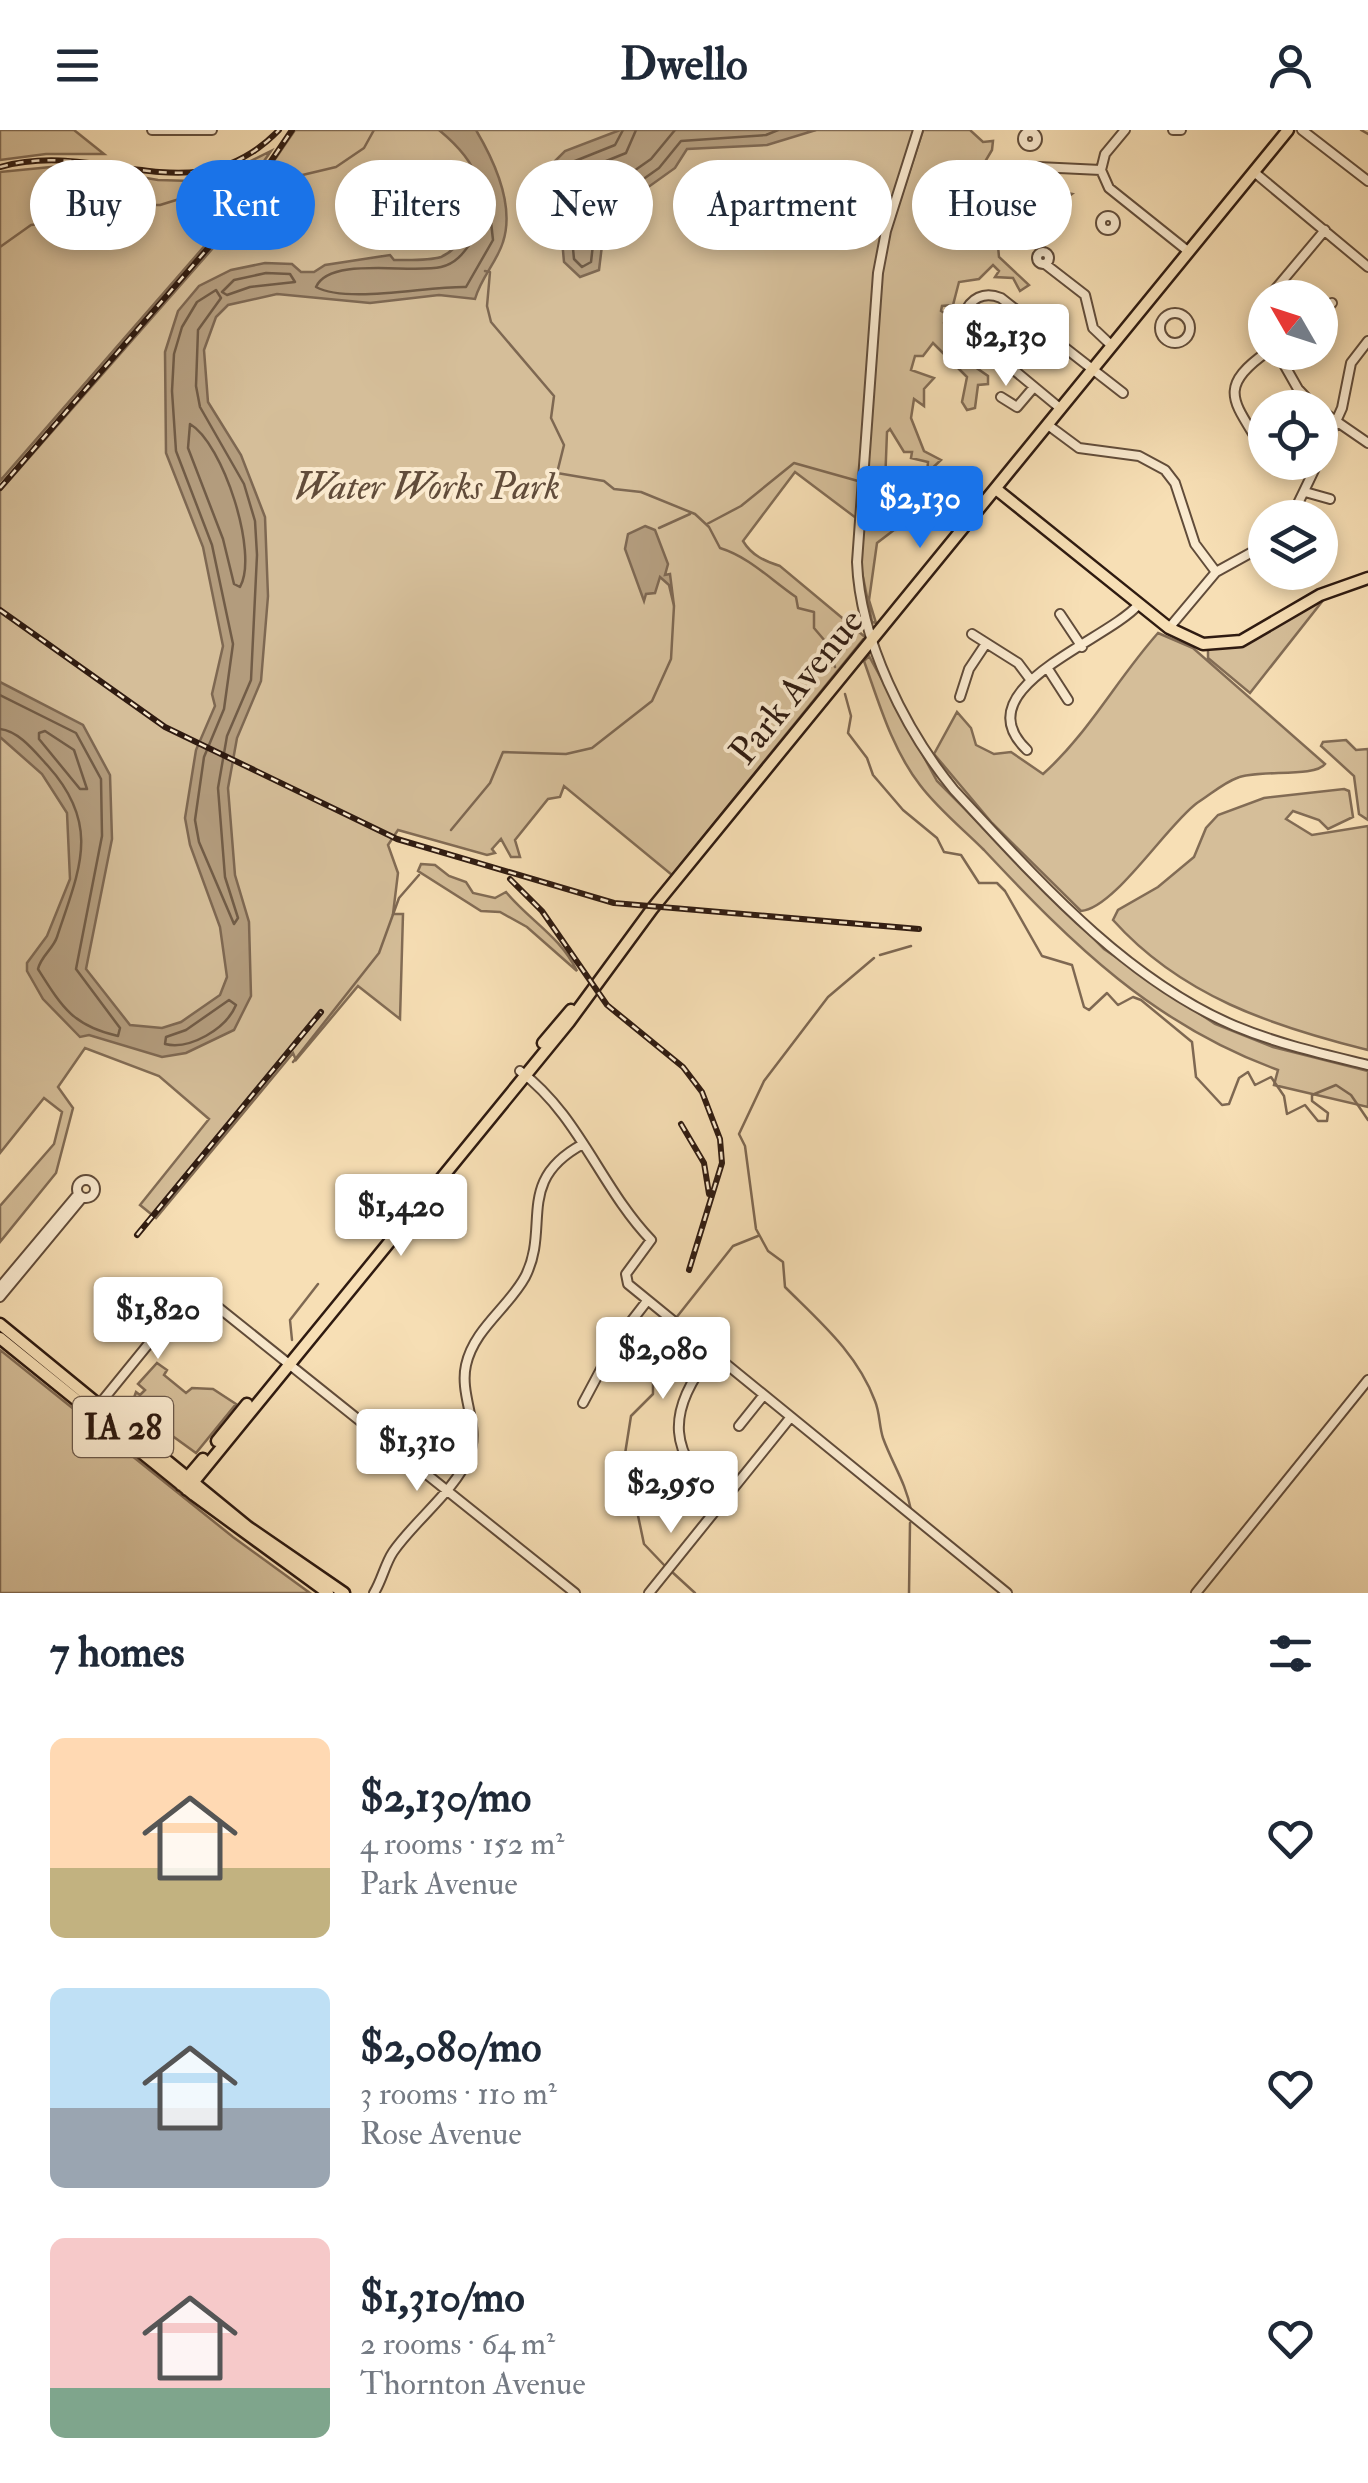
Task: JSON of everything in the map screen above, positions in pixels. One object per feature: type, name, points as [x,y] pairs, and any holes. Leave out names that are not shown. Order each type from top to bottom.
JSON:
[{"type":"main road","name":"Park Avenue","points":[[187,1484],[1288,130]]},
{"type":"main road","points":[[996,489],[1169,628],[1203,644],[1241,641],[1320,595],[1368,578]]},
{"type":"main road","name":"IA 28","points":[[0,1324],[95,1409]]},
{"type":"main road","name":"IA 28","points":[[0,1338],[328,1593]]},
{"type":"main road","name":"IA 28","points":[[187,1484],[344,1593]]},
{"type":"street","points":[[152,130],[212,130]]},
{"type":"street","points":[[918,130],[886,231],[878,273],[857,562],[873,639],[939,772],[1124,958],[1174,994],[1236,1026],[1271,1040],[1368,1065]]},
{"type":"street","points":[[1124,130],[1106,154],[1101,170],[1108,186],[1188,252]]},
{"type":"street","points":[[1172,130],[1181,130]]},
{"type":"street","points":[[1302,130],[1368,181]]},
{"type":"street","points":[[1032,146],[1036,160]]},
{"type":"street","points":[[1072,169],[1101,170]]},
{"type":"street","points":[[1254,172],[1368,267]]},
{"type":"street","points":[[1112,218],[1126,201]]},
{"type":"street","points":[[1284,280],[1325,230]]},
{"type":"street","points":[[1045,264],[1057,277],[1082,292],[1093,328],[1112,346]]},
{"type":"street","points":[[1061,409],[975,339],[965,326],[966,308],[979,296],[994,295],[1123,394]]},
{"type":"street","points":[[1146,307],[1161,318]]},
{"type":"street","points":[[1172,312],[1182,315],[1190,331],[1185,344],[1177,346],[1168,339],[1160,328],[1161,318],[1172,312]]},
{"type":"street","points":[[1338,416],[1352,363],[1368,341]]},
{"type":"street","points":[[1248,366],[1238,373],[1232,388],[1234,400],[1248,424]]},
{"type":"street","points":[[1001,397],[1017,407],[1034,387]]},
{"type":"street","points":[[1338,421],[1368,443]]},
{"type":"street","points":[[1048,425],[1079,448],[1139,456],[1165,470],[1175,483],[1195,544],[1216,572]]},
{"type":"street","points":[[1300,500],[1310,480]]},
{"type":"street","points":[[1304,492],[1330,499]]},
{"type":"street","points":[[1169,628],[1216,572],[1248,554]]},
{"type":"street","points":[[1027,750],[1012,731],[1010,715],[1015,696],[1030,680],[1124,620],[1139,604]]},
{"type":"street","points":[[1060,614],[1082,647]]},
{"type":"street","points":[[972,634],[1018,663],[1030,680]]},
{"type":"street","points":[[960,697],[969,669],[986,645]]},
{"type":"street","points":[[1048,669],[1068,700]]},
{"type":"street","points":[[523,1073],[551,1098],[620,1205],[651,1240],[625,1278],[711,1355],[1007,1593]]},
{"type":"street","points":[[374,1593],[392,1553],[465,1465],[472,1446],[464,1384],[469,1354],[526,1275],[535,1207],[544,1182],[566,1155],[584,1144]]},
{"type":"street","points":[[0,1287],[80,1196],[0,1297]]},
{"type":"street","points":[[95,1409],[194,1288],[575,1593]]},
{"type":"street","points":[[583,1403],[616,1341],[647,1301]]},
{"type":"street","points":[[711,1355],[694,1378],[680,1410],[678,1434],[685,1460],[722,1502]]},
{"type":"street","points":[[1196,1593],[1368,1380]]},
{"type":"street","points":[[739,1426],[762,1396]]},
{"type":"street","points":[[649,1593],[790,1418]]},
{"type":"street","points":[[667,1508],[652,1479],[685,1460]]},
{"type":"green space","points":[[0,130],[74,130],[104,154],[46,154],[0,160]]},
{"type":"green space","name":"Water Works Park","points":[[295,130],[916,130],[892,205],[892,160],[673,160],[673,250],[880,250],[856,518],[795,472],[743,541],[755,554],[780,566],[865,637],[672,875],[564,786],[560,797],[548,799],[515,840],[520,857],[511,857],[501,839],[492,849],[495,853],[487,855],[398,830],[388,845],[398,873],[393,914],[403,914],[400,1019],[358,986],[296,1060],[293,1053],[156,1218],[140,1205],[209,1119],[159,1076],[85,1048],[58,1087],[73,1108],[56,1173],[0,1242],[0,1206],[54,1144],[62,1112],[44,1098],[0,1153],[0,491],[211,250],[315,250],[315,160],[275,160]]},
{"type":"green space","points":[[923,130],[970,130],[983,142],[993,141],[986,160],[913,160]]},
{"type":"green space","points":[[912,164],[912,250],[998,250],[999,257],[1029,285],[1020,291],[1013,278],[995,277],[999,271],[993,265],[979,279],[959,282],[953,305],[942,306],[941,311],[951,317],[944,323],[946,331],[968,353],[968,362],[988,376],[988,384],[978,385],[975,408],[967,410],[962,402],[967,377],[933,343],[923,356],[915,356],[911,370],[934,378],[924,389],[924,406],[914,399],[911,418],[924,451],[941,460],[927,473],[928,462],[911,458],[912,452],[904,452],[890,429],[887,432],[884,510],[894,525],[907,529],[894,530],[877,543],[869,600],[876,623],[872,622],[860,562],[881,279],[886,250],[892,250],[892,225]]},
{"type":"green space","points":[[30,169],[30,250],[156,250],[158,180],[176,181],[176,250],[201,250],[0,481],[0,172]]},
{"type":"green space","points":[[1331,590],[1250,693],[1208,658],[1208,645],[1230,644]]},
{"type":"green space","points":[[1158,633],[1193,648],[1325,764],[1310,771],[1246,775],[1227,783],[1185,814],[1109,896],[1081,911],[992,823],[934,754],[957,712],[971,728],[976,745],[994,754],[1011,752],[1043,774],[1074,742]]},
{"type":"green space","points":[[869,656],[937,781],[1104,949],[1215,1024],[1273,1047],[1368,1071],[1368,1107],[1274,1085],[1278,1070],[1192,1030],[1154,1006],[1083,949],[920,785],[887,725],[864,661]]},
{"type":"green space","points":[[1346,740],[1356,750],[1368,749],[1368,820],[1359,814],[1354,776],[1321,746],[1323,742]]},
{"type":"green space","points":[[1349,791],[1353,817],[1328,829],[1319,820],[1293,811],[1286,819],[1312,835],[1368,826],[1368,1050],[1263,1018],[1198,988],[1168,969],[1113,920],[1118,910],[1158,887],[1194,857],[1206,828],[1218,815],[1264,798]]},
{"type":"green space","points":[[421,864],[435,865],[466,882],[473,893],[495,898],[506,892],[553,938],[577,971],[527,927],[500,912],[481,911],[418,871]]},
{"type":"green space","points":[[0,1350],[233,1537],[310,1593],[0,1593]]},
{"type":"green space","points":[[157,1363],[167,1370],[164,1375],[186,1393],[192,1388],[213,1389],[236,1404],[196,1453],[131,1406],[136,1392],[140,1395],[145,1390],[138,1384]]},
{"type":"water","points":[[439,130],[476,130],[492,160],[467,160]]},
{"type":"water","points":[[620,130],[816,130],[767,145],[687,149],[680,160],[673,160],[673,169],[653,184],[653,160],[556,160],[565,151]]},
{"type":"water","points":[[496,170],[505,199],[506,228],[475,299],[439,295],[370,303],[277,294],[228,305],[216,317],[204,350],[208,402],[241,455],[265,517],[268,596],[261,681],[237,738],[228,788],[235,875],[249,922],[251,996],[234,1030],[186,1053],[162,1057],[89,1035],[80,1037],[43,999],[27,971],[27,963],[47,936],[70,879],[67,813],[42,774],[0,737],[0,682],[83,725],[110,775],[112,839],[86,969],[130,1025],[162,1028],[181,1022],[220,995],[227,977],[220,927],[190,845],[185,818],[196,750],[215,706],[212,694],[223,646],[203,547],[166,453],[165,352],[178,311],[199,286],[231,270],[265,263],[292,264],[301,272],[314,272],[325,265],[390,255],[394,260],[430,259],[451,251],[496,250]]},
{"type":"water","points":[[563,250],[601,250],[599,270],[580,277],[564,262]]},
{"type":"water","points":[[645,526],[655,530],[668,564],[665,575],[670,574],[674,606],[669,585],[660,577],[655,593],[646,594],[644,601],[625,549],[628,534]]},
{"type":"waterway","points":[[0,247],[31,225],[57,222],[94,205],[160,205],[254,176],[294,177],[336,167],[364,148],[374,130]]},
{"type":"waterway","points":[[1361,130],[1368,134]]},
{"type":"waterway","points":[[485,271],[490,272],[487,306],[491,322],[554,396],[551,418],[564,445],[557,473],[604,481],[614,489],[641,492],[695,514],[709,527],[720,548],[750,563],[796,597],[798,608],[814,612],[814,628],[825,641],[835,667]]},
{"type":"waterway","points":[[707,524],[741,506],[794,463],[858,481]]},
{"type":"waterway","points":[[869,481],[875,482]]},
{"type":"waterway","points":[[659,528],[690,514]]},
{"type":"waterway","points":[[451,830],[490,783],[503,752],[566,754],[592,748],[652,701],[671,659],[674,606]]},
{"type":"waterway","points":[[845,694],[851,716],[848,733],[867,758],[873,775],[903,810],[937,838],[944,852],[961,855],[979,883],[997,883],[1005,891],[1042,956],[1072,965],[1084,1007],[1089,1010],[1107,993],[1118,1005],[1133,997],[1141,1000],[1192,1042],[1196,1077],[1222,1105],[1229,1104],[1239,1078],[1248,1072],[1255,1085],[1271,1077],[1284,1096],[1287,1114],[1305,1105],[1318,1121],[1327,1121],[1328,1113],[1312,1101],[1312,1095],[1336,1085],[1351,1095],[1368,1120]]},
{"type":"waterway","points":[[293,1062],[379,953],[399,898],[419,875]]},
{"type":"waterway","points":[[880,955],[911,946]]},
{"type":"waterway","points":[[874,958],[828,997],[764,1081],[739,1134],[745,1146],[756,1229],[768,1251],[783,1262],[785,1287],[836,1339],[867,1384],[911,1510]]},
{"type":"waterway","points":[[676,1318],[733,1246],[758,1236]]},
{"type":"waterway","points":[[292,1340],[290,1320],[318,1284]]},
{"type":"waterway","points":[[665,1566],[644,1544],[625,1454],[631,1416],[653,1394],[657,1348],[671,1325]]},
{"type":"waterway","points":[[909,1593],[910,1523]]},
{"type":"waterway","points":[[671,1571],[695,1593]]},
{"type":"railway","points":[[0,167],[75,161],[180,173],[214,169],[247,156],[279,130]]},
{"type":"railway","points":[[0,488],[228,225],[292,130]]},
{"type":"railway","points":[[0,610],[165,727],[397,839],[614,903],[919,929]]},
{"type":"railway","points":[[510,879],[542,911],[607,1005],[683,1067],[702,1092],[720,1139],[722,1163],[689,1270]]},
{"type":"railway","points":[[137,1235],[321,1012]]},
{"type":"railway","points":[[681,1124],[704,1163],[709,1194]]}]
